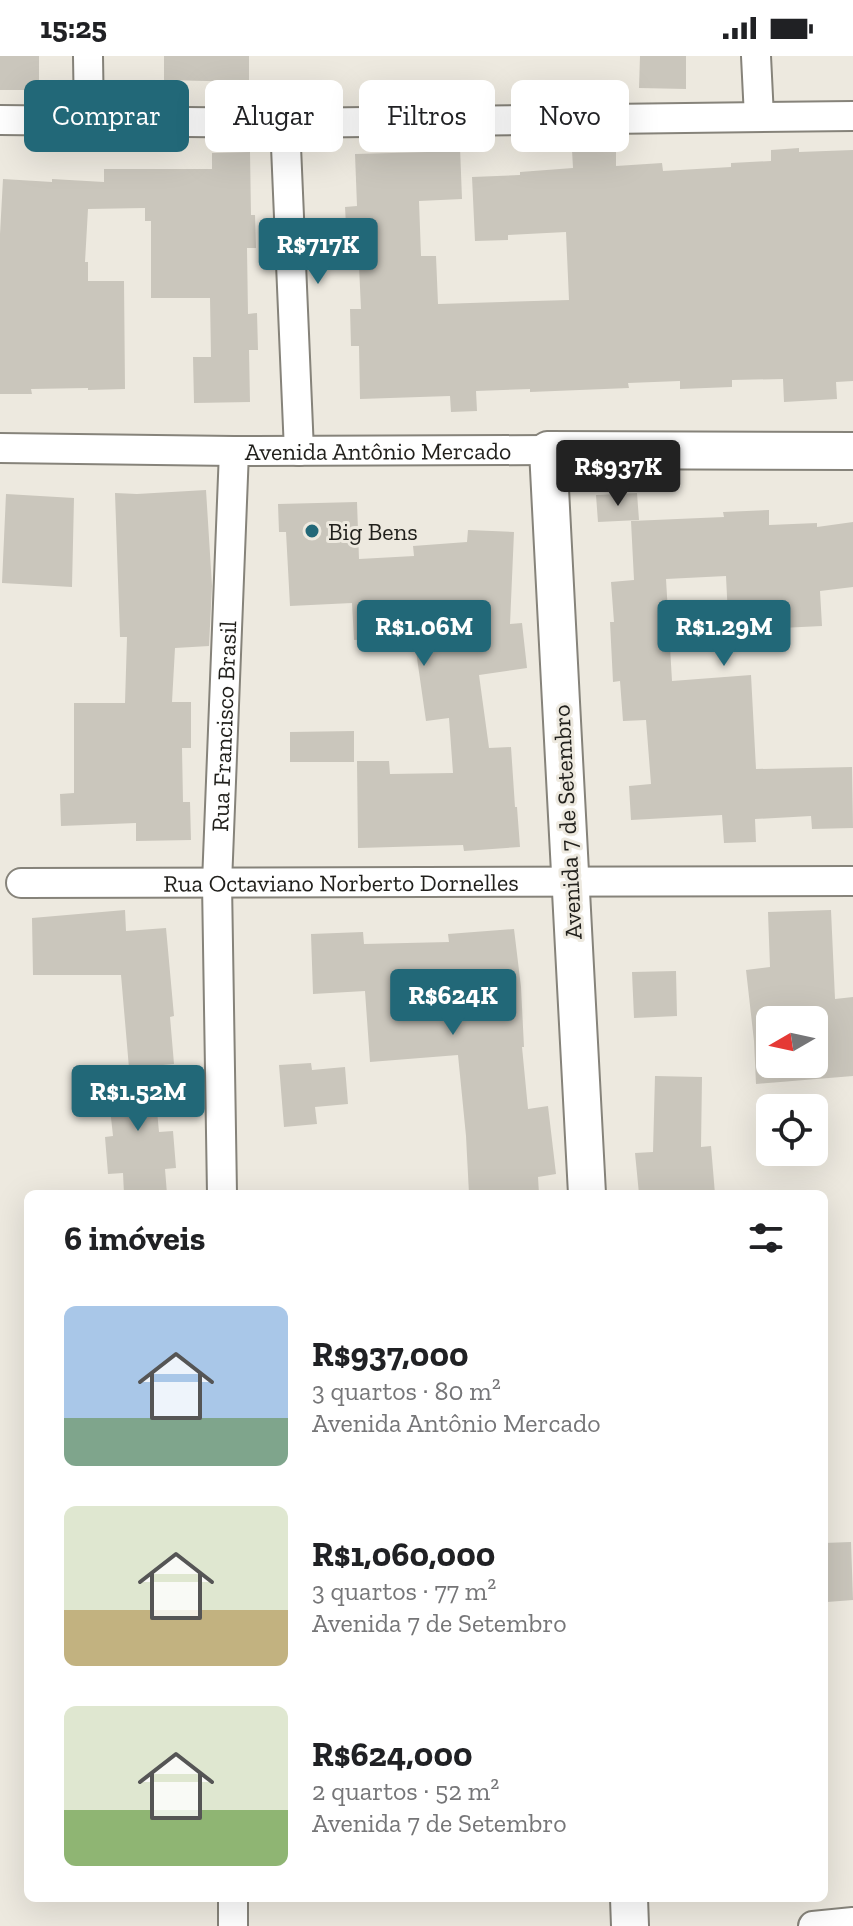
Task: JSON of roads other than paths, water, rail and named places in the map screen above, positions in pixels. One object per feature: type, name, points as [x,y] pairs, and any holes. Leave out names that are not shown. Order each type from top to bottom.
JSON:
[{"type":"street","points":[[88,56],[88,80]]},
{"type":"street","points":[[756,56],[759,117]]},
{"type":"street","points":[[343,122],[853,116]]},
{"type":"street","points":[[0,120],[24,120]]},
{"type":"street","points":[[286,152],[299,451]]},
{"type":"street","name":"Avenida Antônio Mercado","points":[[0,448],[853,451]]},
{"type":"street","name":"Avenida 7 de Setembro","points":[[548,450],[587,1190]]},
{"type":"street","name":"Rua Francisco Brasil","points":[[222,1190],[217,883],[234,451]]},
{"type":"street","name":"Rua Octaviano Norberto Dornelles","points":[[21,883],[853,881]]},
{"type":"street","points":[[233,1902],[233,1926]]},
{"type":"street","points":[[629,1902],[630,1926]]},
{"type":"street","points":[[813,1926],[853,1922]]},
{"type":"place","name":"Big Bens","points":[[312,531]]}]
